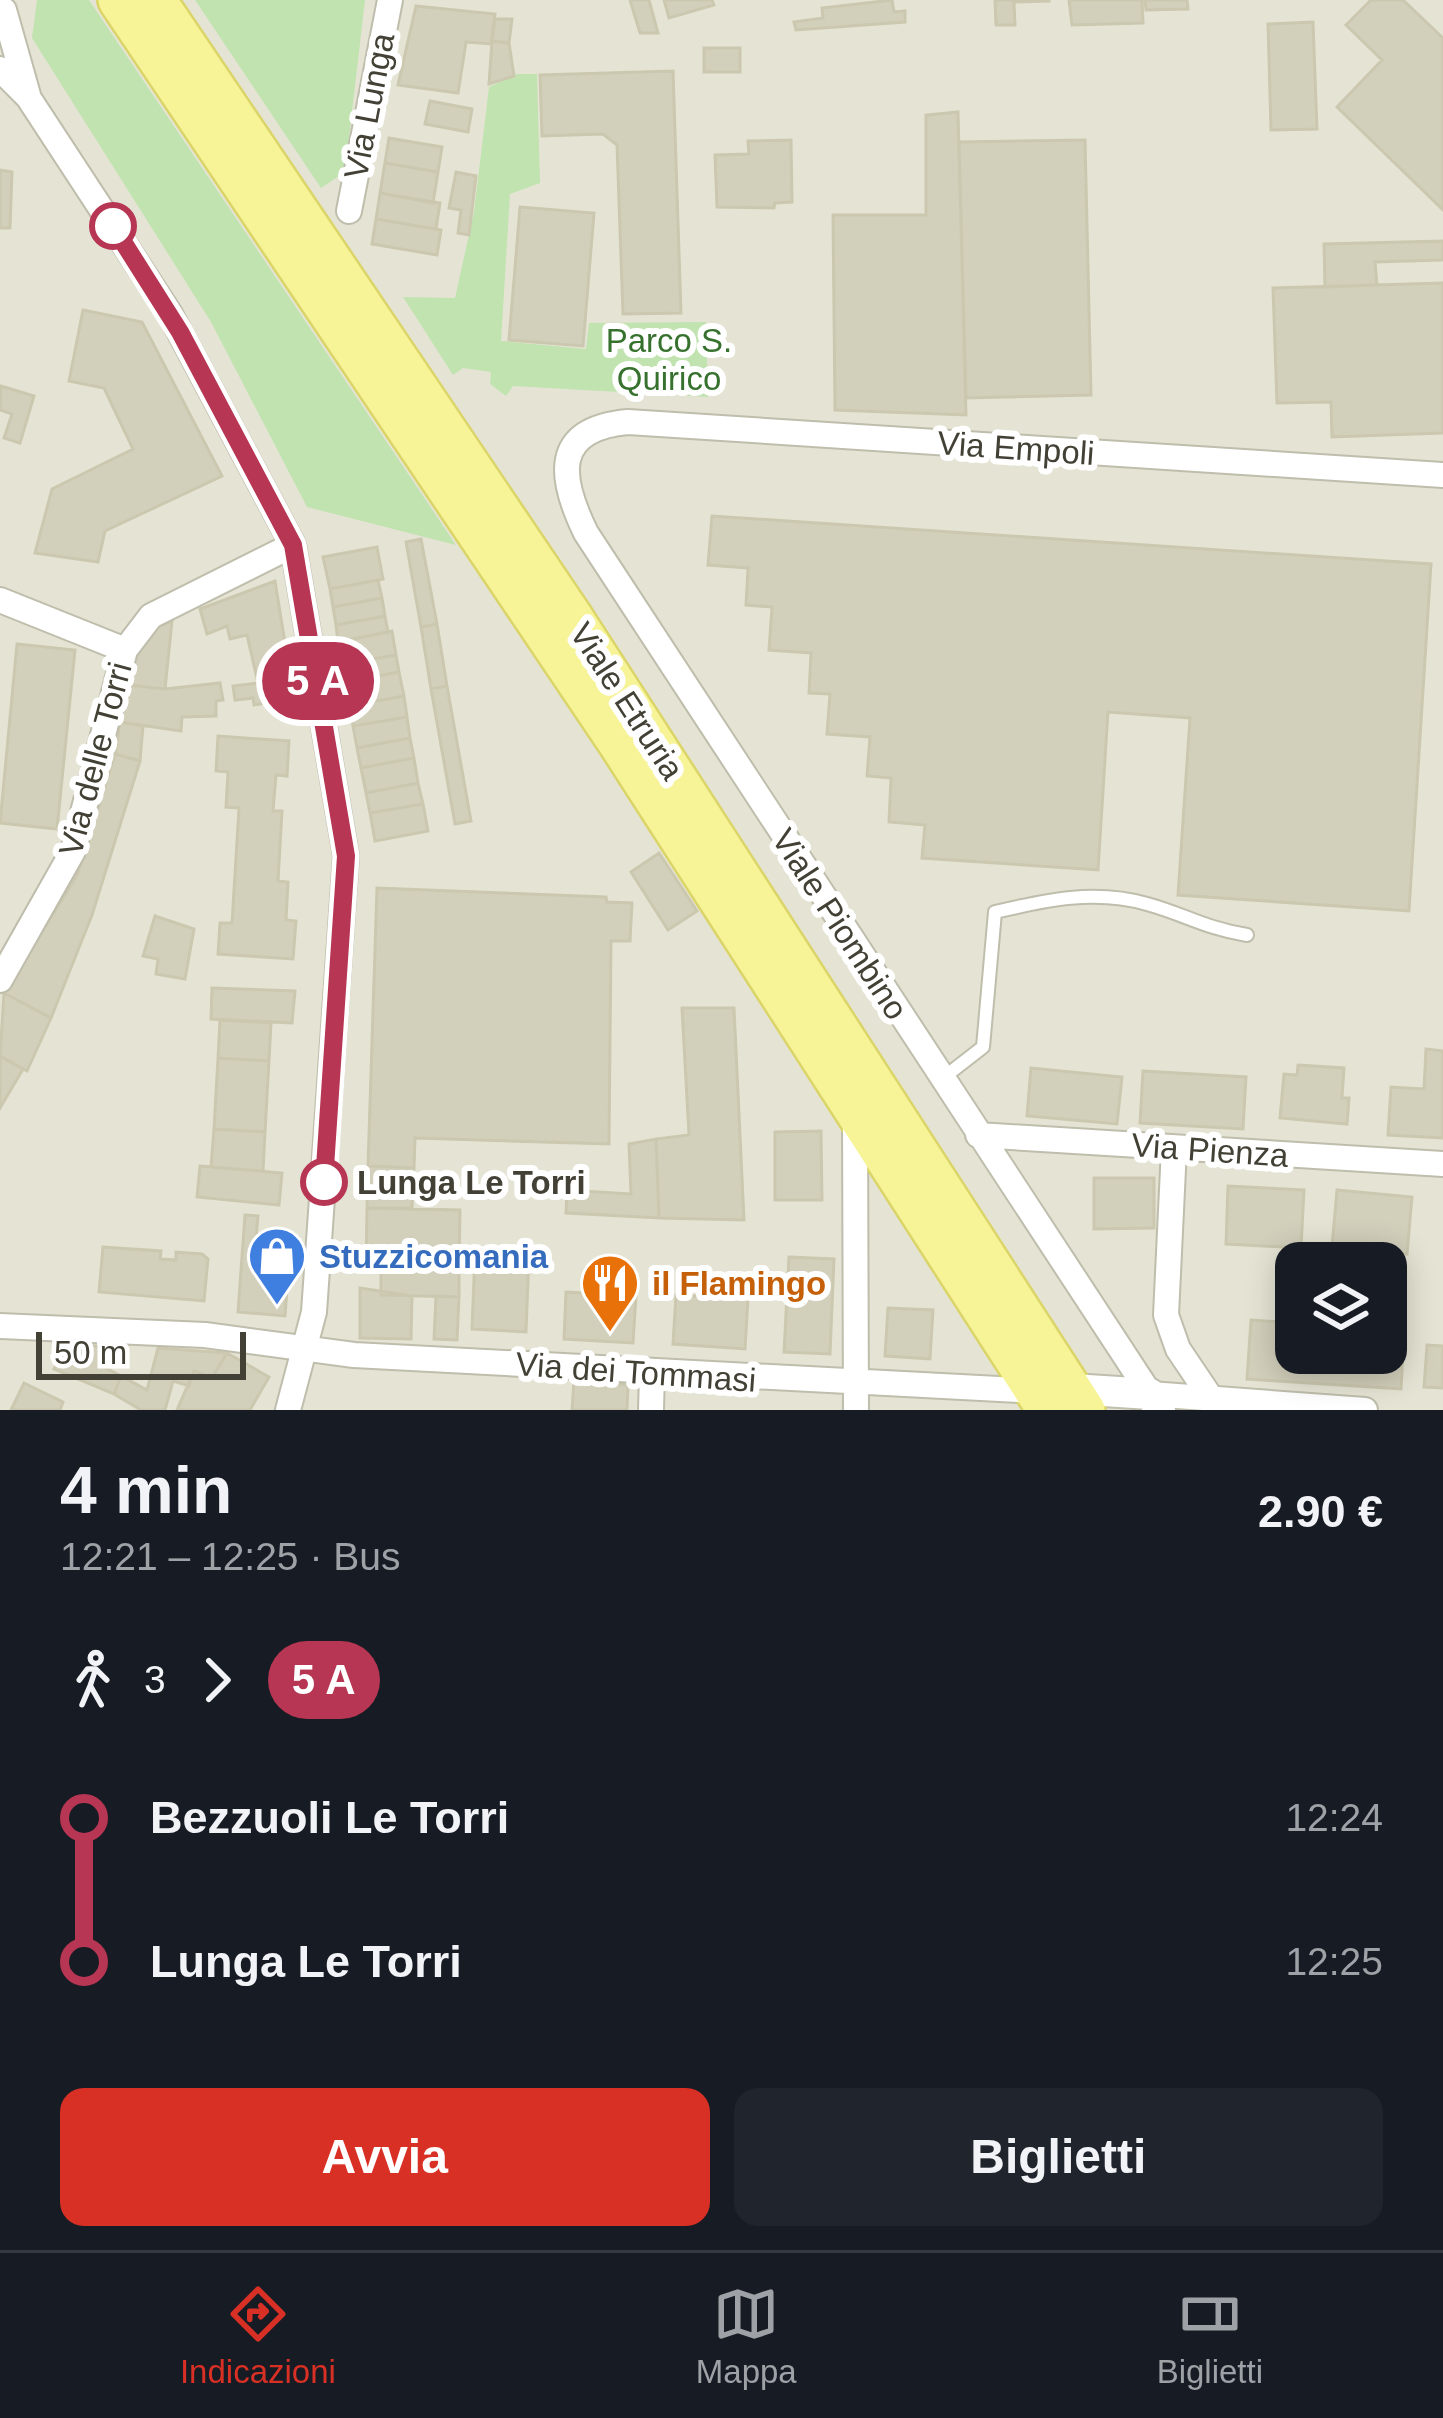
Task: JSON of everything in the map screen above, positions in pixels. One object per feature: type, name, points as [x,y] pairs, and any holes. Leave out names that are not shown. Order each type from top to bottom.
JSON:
[{"type":"main road","name":"Viale Etruria","points":[[118,0],[630,734],[854,1111],[1060,1400]]},
{"type":"main road","name":"Viale Etruria","points":[[156,0],[1060,1400]]},
{"type":"street","name":"Via Lunga","points":[[349,212],[390,0]]},
{"type":"street","points":[[5,8],[28,98]]},
{"type":"street","points":[[0,69],[28,98],[170,314],[293,545],[346,856],[333,1083],[308,1349],[288,1410]]},
{"type":"street","name":"Via Empoli","points":[[590,431],[607,424],[646,423],[1443,476]]},
{"type":"street","name":"Viale Piombino","points":[[590,431],[573,446],[565,473],[586,533],[1155,1402]]},
{"type":"street","name":"Via delle Torri","points":[[0,980],[74,851],[125,650],[151,616],[293,545]]},
{"type":"street","points":[[0,600],[125,650]]},
{"type":"street","points":[[854,1111],[856,1398]]},
{"type":"street","name":"Via Pienza","points":[[978,1136],[1443,1164]]},
{"type":"street","points":[[1174,1148],[1166,1315],[1178,1349],[1211,1399]]},
{"type":"street","name":"Via dei Tommasi","points":[[0,1326],[205,1335],[308,1349],[652,1373],[856,1398],[1060,1400]]},
{"type":"street","points":[[651,1410],[652,1373]]},
{"type":"street","points":[[1060,1400],[1211,1399],[1365,1410]]},
{"type":"lane","points":[[942,1079],[983,1047],[995,911],[1070,895],[1146,903],[1201,928],[1246,935]]},
{"type":"shaded area","points":[[0,0],[1443,0],[1443,1410],[0,1410]]},
{"type":"green space","points":[[37,0],[89,0],[456,545],[307,507],[211,322],[32,38]]},
{"type":"green space","points":[[195,0],[365,0],[345,172],[321,188]]},
{"type":"green space","name":"Parco S. Quirico","points":[[517,74],[537,74],[540,183],[510,194],[501,341],[586,349],[589,323],[706,322],[708,397],[513,386],[506,396],[490,384],[491,372],[463,368],[453,375],[403,297],[455,298],[474,212],[489,87]]},
{"type":"building","points":[[630,0],[649,0],[658,33],[640,33]]},
{"type":"building","points":[[664,0],[712,0],[714,5],[669,18]]},
{"type":"building","points":[[892,0],[894,12],[905,11],[905,22],[796,30],[794,22],[823,18],[822,8]]},
{"type":"building","points":[[995,0],[1049,1],[1014,2],[1015,25],[996,25]]},
{"type":"building","points":[[1069,0],[1142,0],[1143,23],[1072,25]]},
{"type":"building","points":[[1145,0],[1187,0],[1188,9],[1146,10]]},
{"type":"building","points":[[1371,0],[1403,0],[1443,38],[1443,210],[1337,107],[1382,60],[1346,25]]},
{"type":"building","points":[[416,6],[495,14],[491,44],[466,42],[458,93],[398,85]]},
{"type":"building","points":[[495,19],[512,19],[509,43],[492,41]]},
{"type":"building","points":[[1313,22],[1317,129],[1271,130],[1268,24]]},
{"type":"building","points":[[492,41],[509,43],[514,76],[489,84]]},
{"type":"building","points":[[704,48],[740,48],[740,72],[704,72]]},
{"type":"building","points":[[673,71],[681,313],[623,314],[617,145],[603,134],[542,136],[540,75]]},
{"type":"building","points":[[430,101],[472,109],[468,132],[425,124]]},
{"type":"building","points":[[958,112],[966,415],[835,410],[833,215],[926,215],[926,115]]},
{"type":"building","points":[[389,138],[442,147],[438,172],[385,163]]},
{"type":"building","points":[[791,140],[792,202],[775,203],[774,208],[717,207],[715,155],[749,154],[748,141]]},
{"type":"building","points":[[1085,140],[1091,395],[966,398],[959,142]]},
{"type":"building","points":[[385,163],[438,172],[433,203],[380,193]]},
{"type":"building","points":[[0,170],[12,172],[10,228],[0,228]]},
{"type":"building","points":[[456,172],[476,176],[469,235],[458,233],[461,210],[449,208]]},
{"type":"building","points":[[380,193],[440,203],[436,229],[376,219]]},
{"type":"building","points":[[520,207],[594,213],[583,346],[509,340]]},
{"type":"building","points":[[376,219],[441,230],[437,255],[372,244]]},
{"type":"building","points":[[1443,241],[1443,260],[1375,262],[1377,285],[1325,287],[1324,244]]},
{"type":"building","points":[[1443,283],[1443,433],[1332,437],[1331,402],[1277,403],[1273,288]]},
{"type":"building","points":[[83,310],[142,322],[222,476],[105,531],[98,562],[35,553],[52,489],[133,449],[104,388],[69,381]]},
{"type":"building","points":[[1,386],[34,396],[20,443],[4,438],[12,414],[0,410]]},
{"type":"building","points":[[712,516],[1431,564],[1409,911],[1178,895],[1190,718],[1108,712],[1098,870],[922,858],[925,825],[889,822],[891,778],[867,776],[870,737],[827,734],[830,694],[809,693],[811,653],[769,650],[772,607],[746,605],[748,568],[708,565]]},
{"type":"building","points":[[421,539],[437,624],[421,627],[406,542]]},
{"type":"building","points":[[377,547],[383,579],[330,589],[323,557]]},
{"type":"building","points":[[378,580],[382,598],[333,607],[330,589]]},
{"type":"building","points":[[275,581],[294,699],[254,705],[253,698],[235,700],[233,686],[258,683],[247,635],[230,639],[227,626],[207,634],[200,609]]},
{"type":"building","points":[[382,598],[385,616],[336,625],[333,607]]},
{"type":"building","points":[[385,616],[388,632],[338,642],[336,625]]},
{"type":"building","points":[[172,621],[165,689],[128,685],[138,643],[147,630]]},
{"type":"building","points":[[437,624],[447,686],[431,689],[421,627]]},
{"type":"building","points":[[392,631],[396,655],[342,664],[338,642]]},
{"type":"building","points":[[17,644],[75,650],[57,829],[0,823]]},
{"type":"building","points":[[396,655],[399,672],[345,682],[342,664]]},
{"type":"building","points":[[399,672],[404,696],[350,706],[345,682]]},
{"type":"building","points":[[220,683],[223,700],[216,701],[216,716],[182,717],[181,731],[120,722],[128,685],[165,689]]},
{"type":"building","points":[[447,686],[471,821],[455,824],[431,689]]},
{"type":"building","points":[[404,696],[407,717],[353,726],[350,706]]},
{"type":"building","points":[[407,717],[410,738],[357,748],[353,726]]},
{"type":"building","points":[[120,722],[143,726],[140,761],[115,754]]},
{"type":"building","points":[[218,736],[289,741],[287,776],[276,775],[273,811],[282,811],[278,881],[288,882],[286,920],[296,921],[293,959],[218,954],[220,923],[232,923],[239,808],[226,807],[228,772],[216,771]]},
{"type":"building","points":[[410,738],[414,758],[361,768],[357,748]]},
{"type":"building","points":[[115,754],[140,761],[92,915],[51,1018],[4,993],[77,875]]},
{"type":"building","points":[[414,758],[418,783],[366,793],[361,768]]},
{"type":"building","points":[[418,783],[423,804],[370,813],[366,793]]},
{"type":"building","points":[[423,804],[428,831],[375,841],[370,813]]},
{"type":"building","points":[[659,853],[697,911],[668,930],[631,872]]},
{"type":"building","points":[[377,888],[606,897],[607,902],[632,903],[630,941],[611,941],[609,1144],[415,1138],[414,1168],[368,1166]]},
{"type":"building","points":[[155,916],[194,929],[185,979],[156,974],[158,959],[143,956]]},
{"type":"building","points":[[212,988],[295,991],[292,1023],[211,1019]]},
{"type":"building","points":[[4,993],[51,1018],[27,1071],[0,1056]]},
{"type":"building","points":[[682,1008],[734,1008],[744,1220],[659,1218],[656,1139],[689,1135]]},
{"type":"building","points":[[220,1020],[271,1023],[269,1061],[218,1058]]},
{"type":"building","points":[[1426,1049],[1443,1051],[1443,1138],[1388,1135],[1391,1087],[1424,1089]]},
{"type":"building","points":[[0,1056],[23,1069],[0,1108]]},
{"type":"building","points":[[218,1058],[269,1061],[265,1132],[214,1129]]},
{"type":"building","points":[[1298,1065],[1344,1068],[1342,1098],[1349,1098],[1347,1124],[1280,1118],[1284,1074],[1297,1075]]},
{"type":"building","points":[[1031,1068],[1122,1077],[1117,1124],[1027,1116]]},
{"type":"building","points":[[1143,1071],[1246,1077],[1243,1129],[1140,1123]]},
{"type":"building","points":[[214,1129],[265,1132],[263,1171],[211,1167]]},
{"type":"building","points":[[821,1131],[822,1200],[775,1200],[775,1132]]},
{"type":"building","points":[[656,1139],[659,1218],[566,1213],[567,1190],[631,1194],[629,1144]]},
{"type":"building","points":[[200,1166],[282,1173],[279,1205],[197,1197]]},
{"type":"building","points":[[368,1166],[414,1168],[412,1208],[367,1208]]},
{"type":"building","points":[[1094,1178],[1154,1178],[1154,1228],[1094,1229]]},
{"type":"building","points":[[1228,1186],[1304,1190],[1301,1242],[1275,1242],[1275,1247],[1226,1244]]},
{"type":"building","points":[[1337,1190],[1412,1197],[1407,1254],[1407,1242],[1332,1242]]},
{"type":"building","points":[[367,1208],[460,1210],[459,1268],[366,1266]]},
{"type":"building","points":[[245,1215],[258,1216],[254,1260],[289,1263],[285,1316],[238,1312]]},
{"type":"building","points":[[103,1247],[161,1251],[160,1259],[176,1260],[176,1252],[202,1254],[208,1259],[204,1301],[99,1292]]},
{"type":"building","points":[[475,1253],[529,1256],[526,1332],[472,1329]]},
{"type":"building","points":[[789,1257],[834,1259],[830,1354],[784,1352]]},
{"type":"building","points":[[381,1267],[459,1268],[459,1297],[381,1295]]},
{"type":"building","points":[[360,1288],[412,1296],[411,1339],[360,1338]]},
{"type":"building","points":[[566,1292],[636,1296],[633,1343],[564,1339]]},
{"type":"building","points":[[676,1295],[748,1299],[745,1349],[673,1344]]},
{"type":"building","points":[[436,1296],[459,1297],[457,1340],[434,1339]]},
{"type":"building","points":[[888,1308],[933,1310],[930,1359],[885,1356]]},
{"type":"building","points":[[1251,1320],[1275,1322],[1275,1374],[1402,1374],[1401,1389],[1247,1379]]},
{"type":"building","points":[[67,1344],[111,1347],[104,1367],[121,1376],[114,1394],[54,1369]]},
{"type":"building","points":[[1427,1345],[1443,1346],[1443,1388],[1424,1387]]},
{"type":"building","points":[[158,1348],[227,1353],[212,1378],[194,1371],[189,1386],[173,1381],[165,1410],[141,1410],[114,1394],[121,1376],[147,1390]]},
{"type":"building","points":[[227,1353],[269,1377],[250,1410],[177,1410],[194,1371],[212,1378]]},
{"type":"building","points":[[574,1381],[628,1385],[627,1410],[572,1410]]},
{"type":"building","points":[[24,1383],[63,1402],[60,1410],[11,1410]]},
{"type":"bus line","points":[[113,226],[170,314],[293,545],[346,856],[324,1182]]},
{"type":"place","name":"Lunga Le Torri","points":[[324,1182]]},
{"type":"place","name":"Stuzzicomania","points":[[277,1307]]},
{"type":"place","name":"il Flamingo","points":[[610,1334]]}]
